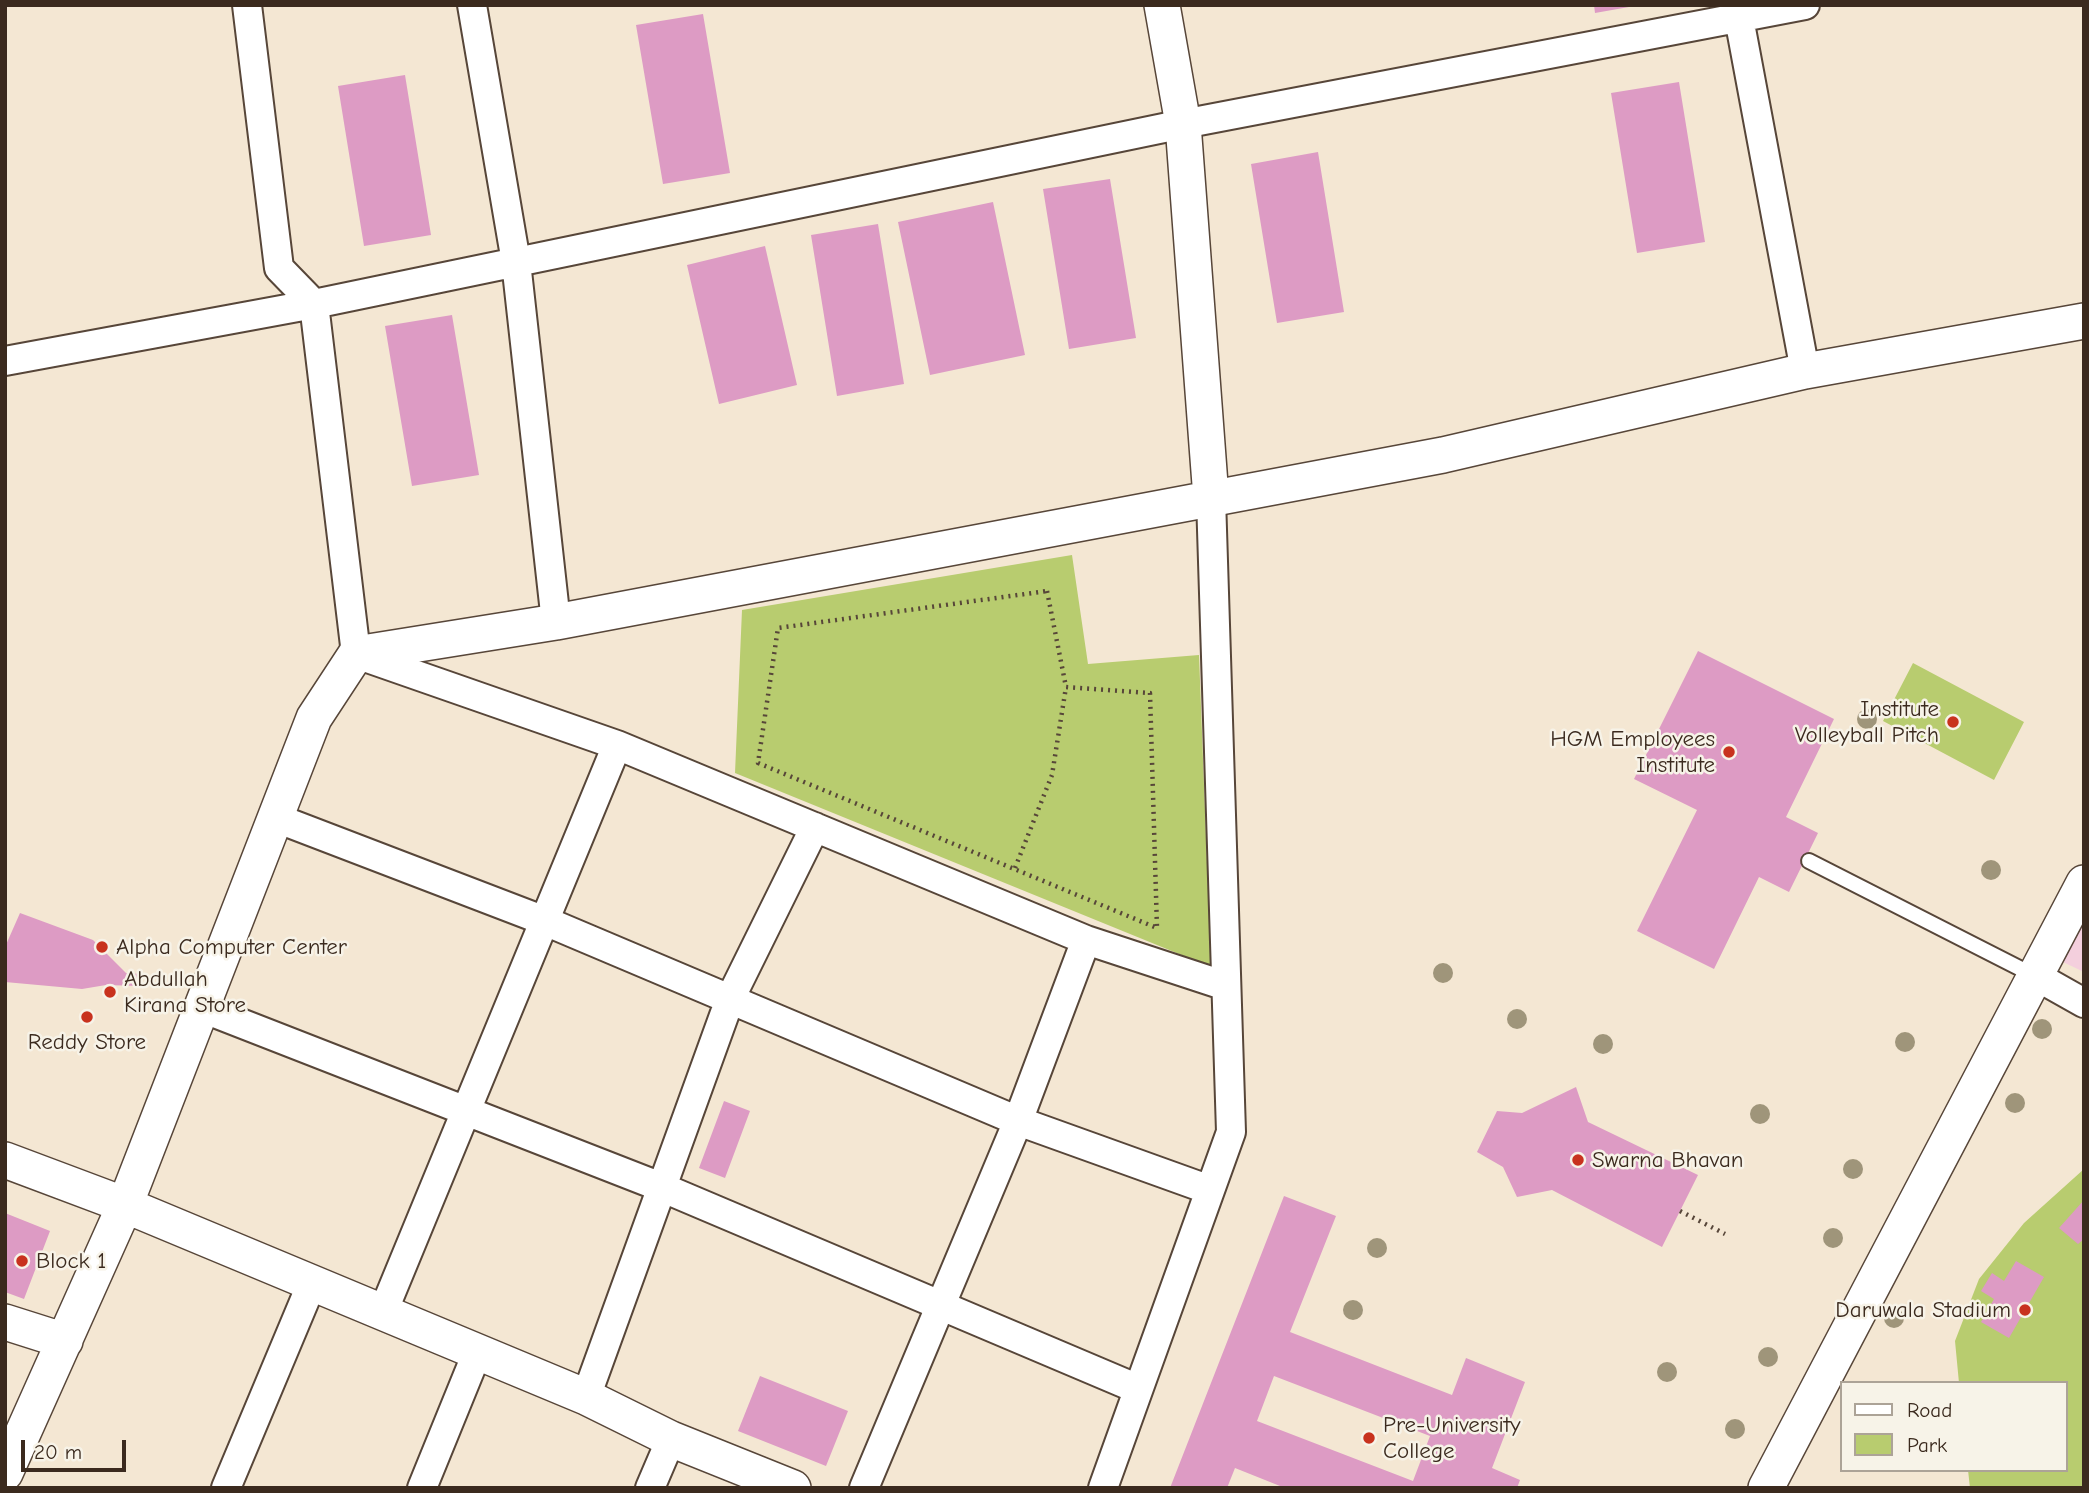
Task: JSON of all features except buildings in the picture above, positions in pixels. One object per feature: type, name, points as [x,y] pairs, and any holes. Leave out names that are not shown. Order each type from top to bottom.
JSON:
[{"type":"street","points":[[5,1473],[125,1205],[314,718],[356,654],[314,304],[279,268],[247,5]]},
{"type":"street","points":[[472,5],[516,262],[556,622]]},
{"type":"street","points":[[1103,1488],[1231,1132],[1211,498],[1183,124],[1162,5]]},
{"type":"street","points":[[5,361],[314,304],[1183,124],[1805,5]]},
{"type":"street","points":[[1739,18],[1805,371]]},
{"type":"street","points":[[356,654],[556,622],[1443,454],[1805,371],[2084,321]]},
{"type":"street","points":[[356,654],[617,745],[1086,940],[1226,986]]},
{"type":"street","points":[[383,1312],[617,745]]},
{"type":"street","points":[[276,818],[545,921],[1018,1121],[1210,1191]]},
{"type":"street","points":[[586,1397],[730,999],[815,827]]},
{"type":"street","points":[[1766,1488],[2084,883]]},
{"type":"street","points":[[864,1488],[1018,1121],[1086,940]]},
{"type":"street","points":[[2036,976],[2084,1003]]},
{"type":"street","points":[[202,1008],[467,1109],[661,1187],[1139,1389]]},
{"type":"street","points":[[5,1160],[125,1205],[383,1312],[586,1397],[670,1439],[793,1488]]},
{"type":"street","points":[[226,1488],[312,1283]]},
{"type":"street","points":[[5,1322],[65,1341]]},
{"type":"street","points":[[422,1488],[477,1353]]},
{"type":"street","points":[[650,1488],[670,1439]]},
{"type":"lane","points":[[1809,861],[2036,976]]},
{"type":"path","points":[[1015,868],[1052,775],[1066,688],[1047,591],[778,628],[758,762],[1157,928],[1150,693],[1066,688]]},
{"type":"path","points":[[1680,1211],[1725,1234]]},
{"type":"shaded area","points":[[2084,922],[2084,972],[2063,962]]},
{"type":"green space","points":[[1072,555],[1088,664],[1199,655],[1211,967],[735,773],[742,610]]},
{"type":"green space","name":"Institute Volleyball Pitch","points":[[1913,663],[2024,722],[1994,780],[1883,721]]},
{"type":"green space","name":"Daruwala Stadium","points":[[2084,1169],[2084,1488],[1970,1488],[1968,1472],[2068,1472],[2068,1381],[1959,1381],[1955,1341],[1979,1279],[2024,1223]]},
{"type":"place","name":"Institute Volleyball Pitch","points":[[1953,722]]},
{"type":"place","name":"HGM Employees Institute","points":[[1729,752]]},
{"type":"place","name":"Alpha Computer Center","points":[[102,947]]},
{"type":"place","name":"Abdullah Kirana Store","points":[[110,992]]},
{"type":"place","name":"Reddy Store","points":[[87,1017]]},
{"type":"place","name":"Swarna Bhavan","points":[[1578,1160]]},
{"type":"place","name":"Block 1","points":[[22,1261]]},
{"type":"place","name":"Daruwala Stadium","points":[[2025,1310]]},
{"type":"place","name":"Pre-University College","points":[[1369,1438]]}]
